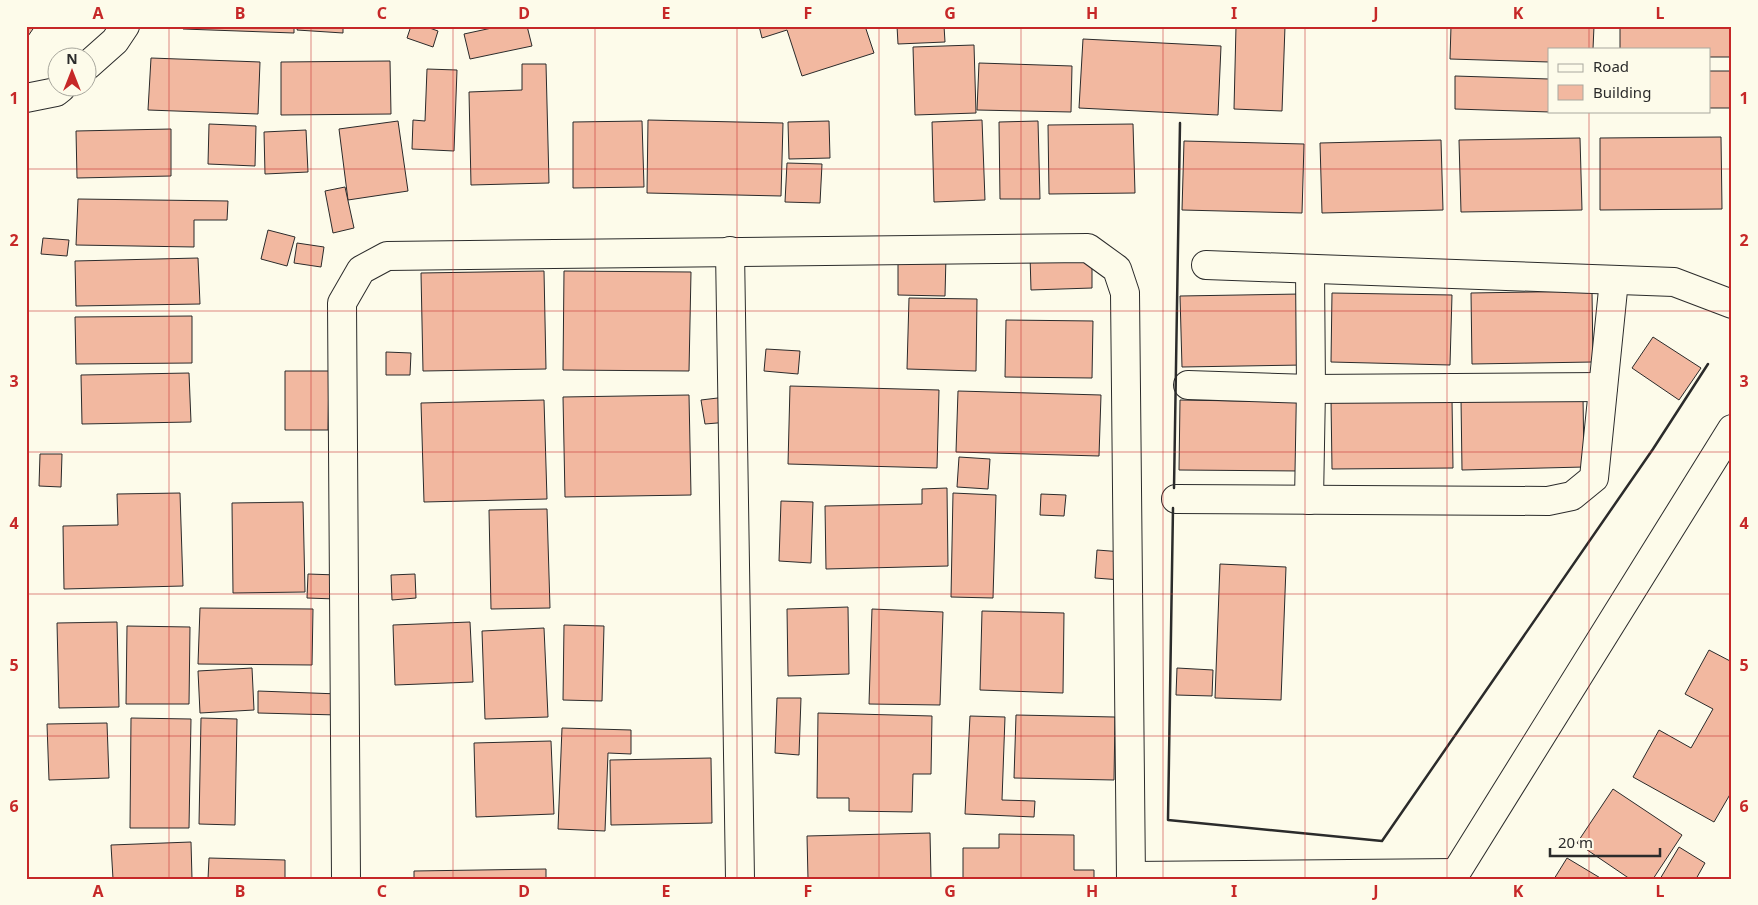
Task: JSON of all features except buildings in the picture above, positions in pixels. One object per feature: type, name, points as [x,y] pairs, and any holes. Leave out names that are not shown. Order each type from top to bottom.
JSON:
[{"type":"street","points":[[98,56],[115,41],[125,26]]},
{"type":"street","points":[[26,98],[48,94]]},
{"type":"street","points":[[346,879],[342,302],[361,270],[388,256],[1088,248],[1117,269],[1125,293],[1131,878],[1454,876],[1732,429]]},
{"type":"street","points":[[730,252],[740,879]]},
{"type":"street","points":[[1206,266],[1674,282],[1732,304]]},
{"type":"street","points":[[1309,500],[1312,389],[1310,269]]},
{"type":"street","points":[[1176,499],[1548,501],[1572,496],[1594,478],[1614,280]]},
{"type":"street","points":[[1188,384],[1312,389],[1603,387]]},
{"type":"wall","points":[[1174,488],[1180,123]]},
{"type":"wall","points":[[1173,508],[1168,820],[1382,841],[1653,449],[1708,364]]}]
